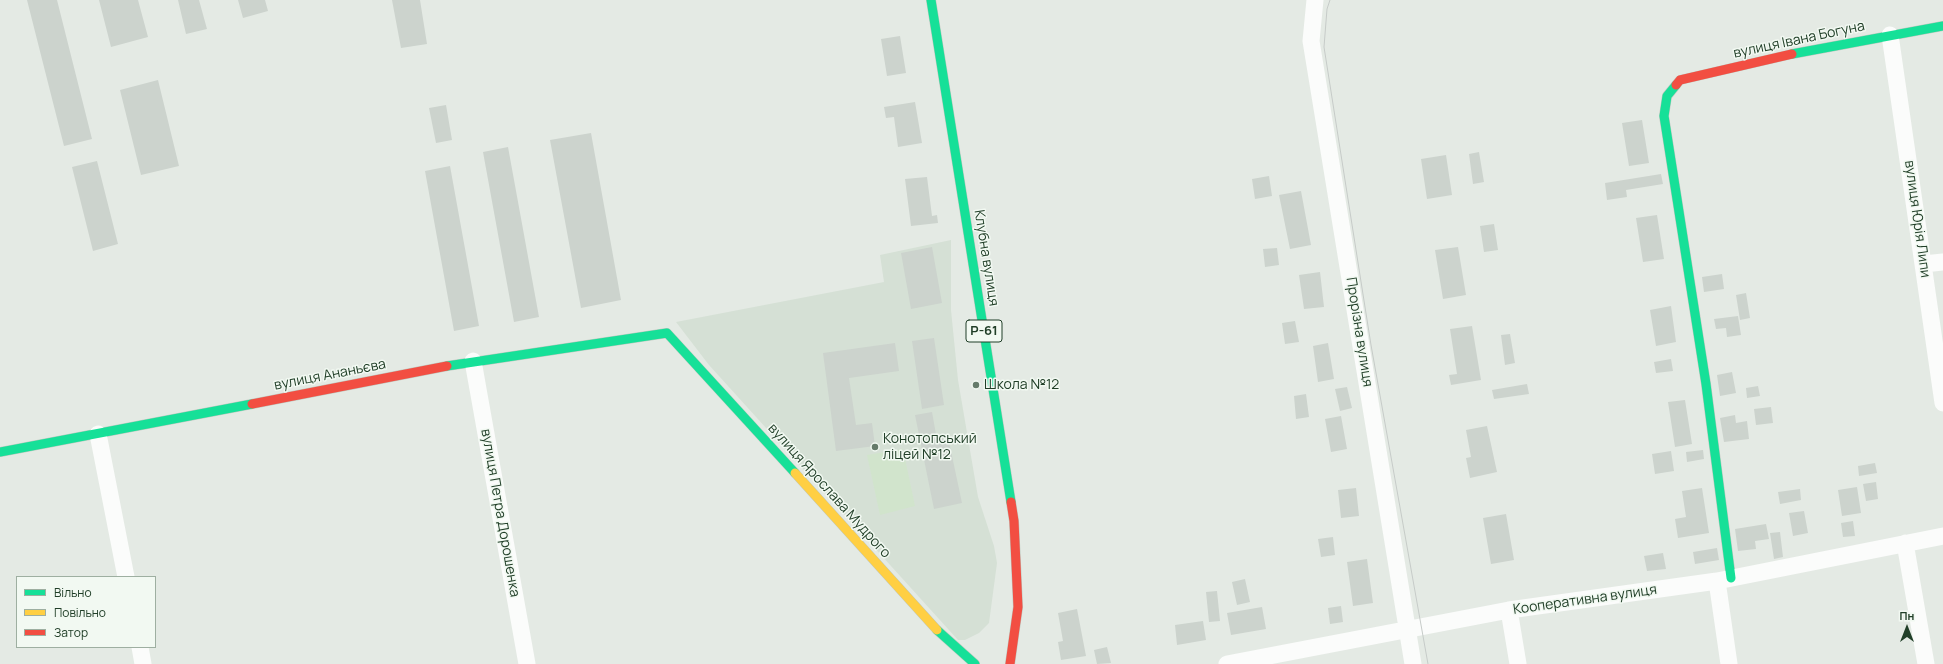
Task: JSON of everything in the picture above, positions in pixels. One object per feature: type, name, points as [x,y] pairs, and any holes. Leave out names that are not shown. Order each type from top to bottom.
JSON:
[{"type":"street","name":"Клубна вулиця","points":[[931,0],[1014,521],[1018,606],[1010,664]]},
{"type":"street","name":"Прорізна вулиця","points":[[1315,0],[1311,41],[1414,664]]},
{"type":"street","name":"вулиця Івана Богуна","points":[[1724,580],[1706,384],[1664,116],[1667,96],[1680,80],[1786,55],[1943,26]]},
{"type":"street","name":"вулиця Юрія Липи","points":[[1890,35],[1943,403]]},
{"type":"street","points":[[1924,264],[1943,262]]},
{"type":"street","name":"вулиця Ананьєва","points":[[0,452],[473,361],[667,334]]},
{"type":"street","name":"вулиця Ярослава Мудрого","points":[[667,334],[944,637],[974,664]]},
{"type":"street","name":"вулиця Петра Дорошенка","points":[[473,361],[527,664]]},
{"type":"street","points":[[98,434],[126,576]]},
{"type":"street","name":"Кооперативна вулиця","points":[[1227,664],[1409,631],[1509,610],[1724,580],[1943,536]]},
{"type":"street","points":[[1905,543],[1926,664]]},
{"type":"street","points":[[1724,580],[1729,664]]},
{"type":"street","points":[[1509,610],[1518,664]]},
{"type":"street","points":[[140,648],[143,664]]},
{"type":"shaded area","name":"Конотопський ліцей №12","points":[[951,240],[951,310],[958,380],[978,497],[994,546],[997,563],[989,623],[979,633],[965,640],[958,640],[709,365],[676,322],[884,282],[880,255]]},
{"type":"green space","points":[[903,449],[915,506],[880,515],[867,455]]},
{"type":"building","points":[[27,0],[57,0],[92,139],[64,146]]},
{"type":"building","points":[[99,0],[138,0],[148,37],[111,47]]},
{"type":"building","points":[[178,0],[199,0],[207,29],[186,34]]},
{"type":"building","points":[[238,0],[265,0],[268,11],[243,18]]},
{"type":"building","points":[[392,0],[420,0],[427,44],[401,48]]},
{"type":"building","points":[[900,36],[906,73],[887,76],[881,39]]},
{"type":"building","points":[[158,80],[179,166],[141,175],[120,90]]},
{"type":"building","points":[[915,102],[922,143],[898,147],[894,117],[886,118],[884,107]]},
{"type":"building","points":[[446,105],[452,140],[436,143],[429,108]]},
{"type":"building","points":[[1642,120],[1649,163],[1629,166],[1622,123]]},
{"type":"building","points":[[591,133],[621,300],[581,308],[550,140]]},
{"type":"building","points":[[508,147],[539,317],[514,322],[483,152]]},
{"type":"building","points":[[1479,152],[1484,182],[1473,184],[1469,154]]},
{"type":"building","points":[[1446,155],[1452,195],[1427,199],[1421,159]]},
{"type":"building","points":[[97,161],[118,244],[93,251],[72,167]]},
{"type":"building","points":[[450,166],[479,326],[454,331],[425,171]]},
{"type":"building","points":[[1661,174],[1663,184],[1626,190],[1627,197],[1607,200],[1605,183]]},
{"type":"building","points":[[1269,176],[1272,196],[1255,199],[1252,179]]},
{"type":"building","points":[[927,177],[932,216],[937,215],[938,223],[911,226],[905,179]]},
{"type":"building","points":[[1301,191],[1311,245],[1290,249],[1279,195]]},
{"type":"building","points":[[1657,215],[1664,259],[1643,262],[1636,218]]},
{"type":"building","points":[[1494,224],[1498,250],[1484,252],[1480,226]]},
{"type":"building","points":[[932,247],[942,303],[911,309],[901,253]]},
{"type":"building","points":[[1458,247],[1466,295],[1443,299],[1435,250]]},
{"type":"building","points":[[1277,248],[1279,265],[1265,267],[1263,249]]},
{"type":"building","points":[[1320,272],[1324,307],[1304,309],[1299,275]]},
{"type":"building","points":[[1722,274],[1724,289],[1704,292],[1702,277]]},
{"type":"building","points":[[1746,293],[1750,318],[1740,320],[1736,295]]},
{"type":"building","points":[[1671,306],[1676,342],[1656,346],[1650,310]]},
{"type":"building","points":[[1738,316],[1741,335],[1727,337],[1726,328],[1716,329],[1714,319]]},
{"type":"building","points":[[1295,321],[1299,342],[1285,344],[1282,323]]},
{"type":"building","points":[[1472,326],[1481,380],[1451,385],[1449,375],[1457,374],[1450,329]]},
{"type":"building","points":[[1510,334],[1515,363],[1505,365],[1501,335]]},
{"type":"building","points":[[934,338],[944,405],[922,409],[912,341]]},
{"type":"building","points":[[895,343],[899,371],[849,378],[856,425],[872,423],[875,446],[836,451],[823,353]]},
{"type":"building","points":[[1328,343],[1334,379],[1318,382],[1313,346]]},
{"type":"building","points":[[1671,359],[1673,371],[1656,373],[1654,362]]},
{"type":"building","points":[[1732,372],[1736,393],[1720,396],[1717,375]]},
{"type":"building","points":[[1527,384],[1529,394],[1494,399],[1492,390]]},
{"type":"building","points":[[1758,386],[1760,396],[1747,398],[1746,388]]},
{"type":"building","points":[[1347,387],[1352,408],[1340,411],[1335,389]]},
{"type":"building","points":[[1306,394],[1309,417],[1296,419],[1294,396]]},
{"type":"building","points":[[1685,400],[1692,444],[1675,447],[1668,402]]},
{"type":"building","points":[[1771,407],[1773,423],[1756,425],[1754,409]]},
{"type":"building","points":[[932,412],[937,440],[948,437],[962,503],[934,509],[915,415]]},
{"type":"building","points":[[1735,415],[1736,423],[1747,421],[1749,439],[1724,442],[1720,418]]},
{"type":"building","points":[[1341,416],[1347,449],[1331,452],[1325,419]]},
{"type":"building","points":[[1487,426],[1497,472],[1470,478],[1466,458],[1471,457],[1466,430]]},
{"type":"building","points":[[1703,450],[1704,459],[1687,462],[1686,452]]},
{"type":"building","points":[[1671,451],[1674,471],[1655,474],[1652,454]]},
{"type":"building","points":[[1875,463],[1877,473],[1859,476],[1858,466]]},
{"type":"building","points":[[1876,482],[1878,499],[1866,501],[1863,484]]},
{"type":"building","points":[[1857,487],[1861,513],[1842,516],[1838,490]]},
{"type":"building","points":[[1356,488],[1359,516],[1341,518],[1338,490]]},
{"type":"building","points":[[1702,488],[1709,533],[1678,538],[1675,519],[1686,517],[1682,491]]},
{"type":"building","points":[[1800,489],[1801,500],[1780,504],[1778,492]]},
{"type":"building","points":[[1804,511],[1808,533],[1793,536],[1789,513]]},
{"type":"building","points":[[1506,514],[1514,560],[1491,564],[1483,518]]},
{"type":"building","points":[[1853,521],[1855,536],[1843,537],[1841,523]]},
{"type":"building","points":[[1766,524],[1769,539],[1755,541],[1756,549],[1738,551],[1735,529]]},
{"type":"building","points":[[1780,532],[1783,557],[1774,559],[1770,533]]},
{"type":"building","points":[[1333,537],[1335,555],[1321,557],[1318,539]]},
{"type":"building","points":[[1717,548],[1719,560],[1695,564],[1693,552]]},
{"type":"building","points":[[1663,553],[1666,569],[1647,571],[1644,556]]},
{"type":"building","points":[[1367,559],[1373,603],[1353,606],[1347,562]]},
{"type":"building","points":[[1245,579],[1250,602],[1237,605],[1232,582]]},
{"type":"building","points":[[1217,591],[1220,621],[1209,622],[1206,592]]},
{"type":"building","points":[[1341,606],[1343,622],[1330,624],[1328,608]]},
{"type":"building","points":[[1262,607],[1266,629],[1231,635],[1227,613]]},
{"type":"building","points":[[1077,609],[1086,656],[1061,660],[1058,642],[1063,641],[1058,613]]},
{"type":"building","points":[[1203,621],[1206,640],[1177,645],[1175,625]]},
{"type":"building","points":[[1107,647],[1111,663],[1097,664],[1094,650]]},
{"type":"tram line","points":[[1330,0],[1327,9],[1324,47],[1371,345],[1428,664]]},
{"type":"traffic: fast","points":[[931,0],[1011,502]]},
{"type":"traffic: fast","points":[[1792,54],[1943,26]]},
{"type":"traffic: fast","points":[[1676,85],[1667,96],[1664,116],[1706,384],[1731,578]]},
{"type":"traffic: fast","points":[[447,366],[667,333],[795,473]]},
{"type":"traffic: fast","points":[[0,452],[252,404]]},
{"type":"traffic: fast","points":[[937,630],[975,664]]},
{"type":"traffic: slow","points":[[795,473],[937,630]]},
{"type":"traffic: jam","points":[[1676,85],[1680,80],[1792,54]]},
{"type":"traffic: jam","points":[[252,404],[447,366]]},
{"type":"traffic: jam","points":[[1010,664],[1018,607],[1014,521],[1011,502]]},
{"type":"place","name":"Школа №12","points":[[976,385]]},
{"type":"place","name":"Конотопський ліцей №12","points":[[875,447]]}]
